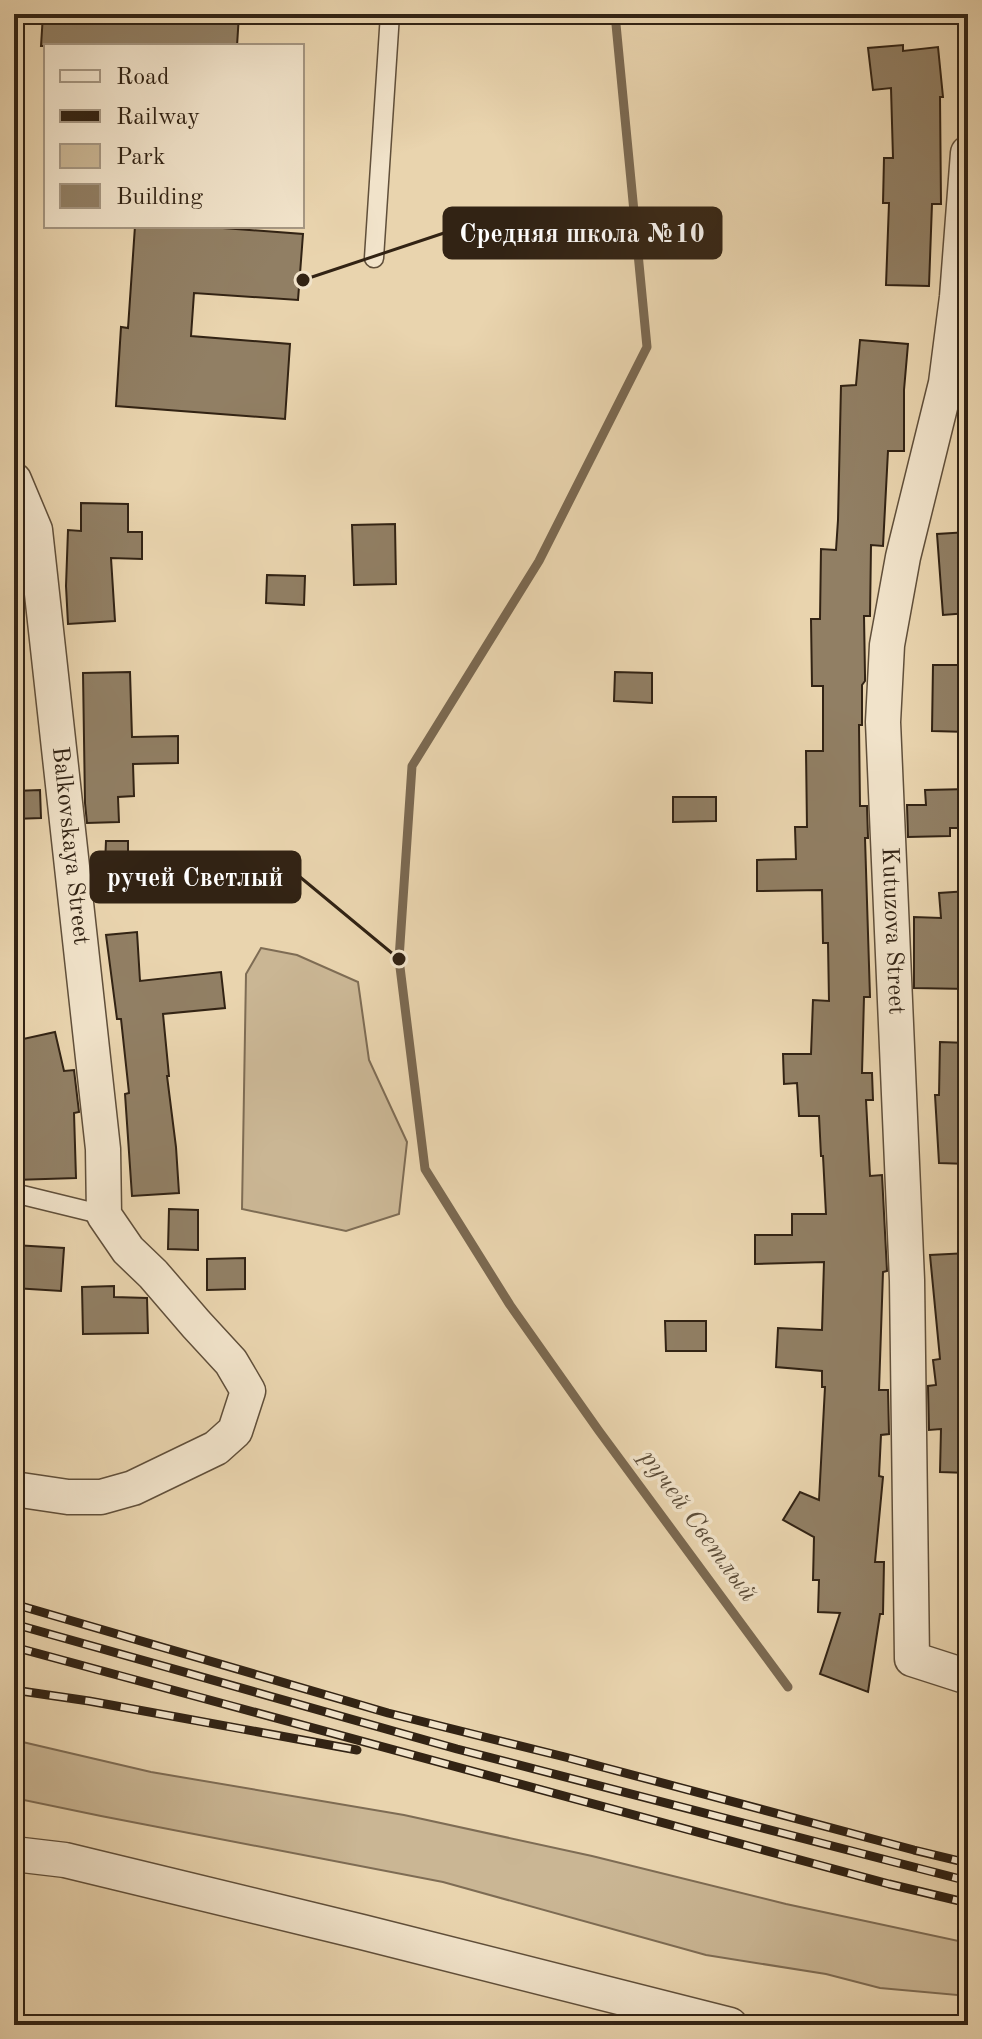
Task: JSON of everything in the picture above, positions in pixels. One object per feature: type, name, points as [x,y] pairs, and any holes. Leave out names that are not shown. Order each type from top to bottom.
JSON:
[{"type":"street","name":"Kutuzova Street","points":[[968,153],[957,297],[946,383],[903,557],[887,645],[883,722],[907,1280],[912,1659],[968,1677]]},
{"type":"street","name":"Balkovskaya Street","points":[[16,487],[35,530],[103,1149],[104,1215]]},
{"type":"street","points":[[14,1489],[68,1497],[101,1497],[133,1488],[216,1448],[235,1431],[248,1391],[231,1362],[128,1250],[104,1215]]},
{"type":"street","points":[[14,1854],[65,1860],[730,2025]]},
{"type":"lane","points":[[374,258],[390,14]]},
{"type":"lane","points":[[14,1193],[104,1215]]},
{"type":"green space","points":[[261,948],[297,955],[358,982],[369,1060],[407,1142],[399,1214],[346,1231],[242,1209],[246,974]]},
{"type":"green space","points":[[14,1740],[151,1772],[404,1815],[968,1943],[968,1996],[880,1988],[826,1974],[706,1955],[443,1882],[14,1798]]},
{"type":"building","points":[[43,14],[239,14],[237,44],[41,46]]},
{"type":"building","points":[[903,45],[903,51],[938,47],[943,97],[940,97],[941,204],[932,204],[929,286],[886,285],[889,203],[883,203],[884,158],[893,158],[891,88],[873,90],[868,48]]},
{"type":"building","points":[[135,228],[223,228],[303,234],[298,300],[194,293],[191,336],[290,344],[285,419],[116,406],[121,327],[128,328]]},
{"type":"building","points":[[860,340],[908,344],[904,451],[888,451],[883,546],[871,545],[870,616],[864,616],[865,681],[862,685],[862,725],[859,725],[860,806],[867,806],[868,838],[865,838],[870,997],[864,997],[862,1073],[872,1073],[873,1100],[866,1100],[870,1176],[882,1175],[887,1271],[883,1272],[879,1390],[888,1390],[889,1434],[881,1435],[879,1476],[883,1477],[875,1562],[884,1562],[883,1614],[880,1614],[868,1692],[820,1674],[840,1613],[818,1612],[819,1580],[813,1580],[814,1537],[783,1520],[800,1492],[819,1500],[825,1387],[822,1387],[822,1371],[776,1367],[778,1328],[822,1330],[824,1262],[755,1264],[755,1235],[792,1235],[792,1214],[826,1214],[819,1116],[799,1116],[797,1083],[784,1084],[783,1054],[811,1054],[813,1000],[829,1001],[828,943],[823,943],[822,890],[757,891],[757,860],[796,859],[795,827],[807,827],[806,751],[823,751],[823,686],[812,686],[811,619],[820,619],[821,549],[836,550],[841,386],[856,385]]},
{"type":"building","points":[[81,503],[128,504],[128,532],[142,532],[142,559],[111,558],[115,621],[68,624],[68,530],[81,531]]},
{"type":"building","points":[[395,524],[396,584],[354,585],[352,525]]},
{"type":"building","points":[[968,532],[968,613],[943,615],[937,534]]},
{"type":"building","points":[[267,575],[305,576],[304,605],[266,603]]},
{"type":"building","points":[[933,665],[968,665],[968,732],[932,731]]},
{"type":"building","points":[[130,672],[132,737],[178,736],[178,763],[133,764],[134,796],[118,797],[119,822],[87,823],[83,673]]},
{"type":"building","points":[[615,672],[652,673],[652,703],[614,701]]},
{"type":"building","points":[[968,789],[968,828],[950,828],[950,836],[908,837],[907,805],[926,805],[925,790]]},
{"type":"building","points":[[40,790],[41,818],[14,819],[14,791]]},
{"type":"building","points":[[673,797],[716,797],[716,821],[673,822]]},
{"type":"building","points":[[106,841],[128,841],[128,856],[151,856],[150,890],[104,888]]},
{"type":"building","points":[[968,891],[968,989],[914,988],[914,917],[941,918],[939,893]]},
{"type":"building","points":[[137,932],[140,981],[221,972],[225,1008],[163,1014],[179,1193],[132,1196],[125,1094],[129,1093],[121,1019],[117,1019],[106,935]]},
{"type":"building","points":[[55,1032],[64,1071],[74,1070],[79,1112],[74,1113],[76,1178],[15,1180],[14,1145],[23,1144],[14,1041]]},
{"type":"building","points":[[940,1042],[968,1043],[968,1164],[939,1163],[935,1095],[939,1095]]},
{"type":"building","points":[[169,1209],[198,1210],[198,1250],[168,1249]]},
{"type":"building","points":[[14,1245],[64,1248],[61,1291],[14,1288]]},
{"type":"building","points":[[968,1253],[968,1381],[961,1382],[968,1473],[940,1472],[941,1429],[929,1430],[928,1386],[936,1385],[933,1360],[940,1359],[930,1255]]},
{"type":"building","points":[[245,1258],[245,1289],[207,1290],[207,1259]]},
{"type":"building","points":[[114,1286],[114,1297],[147,1298],[148,1333],[83,1334],[82,1287]]},
{"type":"building","points":[[665,1321],[706,1321],[706,1351],[666,1351]]},
{"type":"waterway","name":"ручей Светлый","points":[[615,14],[647,347],[539,561],[412,766],[399,959],[425,1169],[510,1305],[788,1687]]},
{"type":"railway","points":[[14,1604],[388,1713],[968,1863]]},
{"type":"railway","points":[[14,1624],[457,1749],[968,1881]]},
{"type":"railway","points":[[14,1647],[968,1903]]},
{"type":"railway","points":[[14,1690],[357,1750]]},
{"type":"place","name":"Средняя школа №10","points":[[303,280]]},
{"type":"place","name":"ручей Светлый","points":[[399,959]]}]
